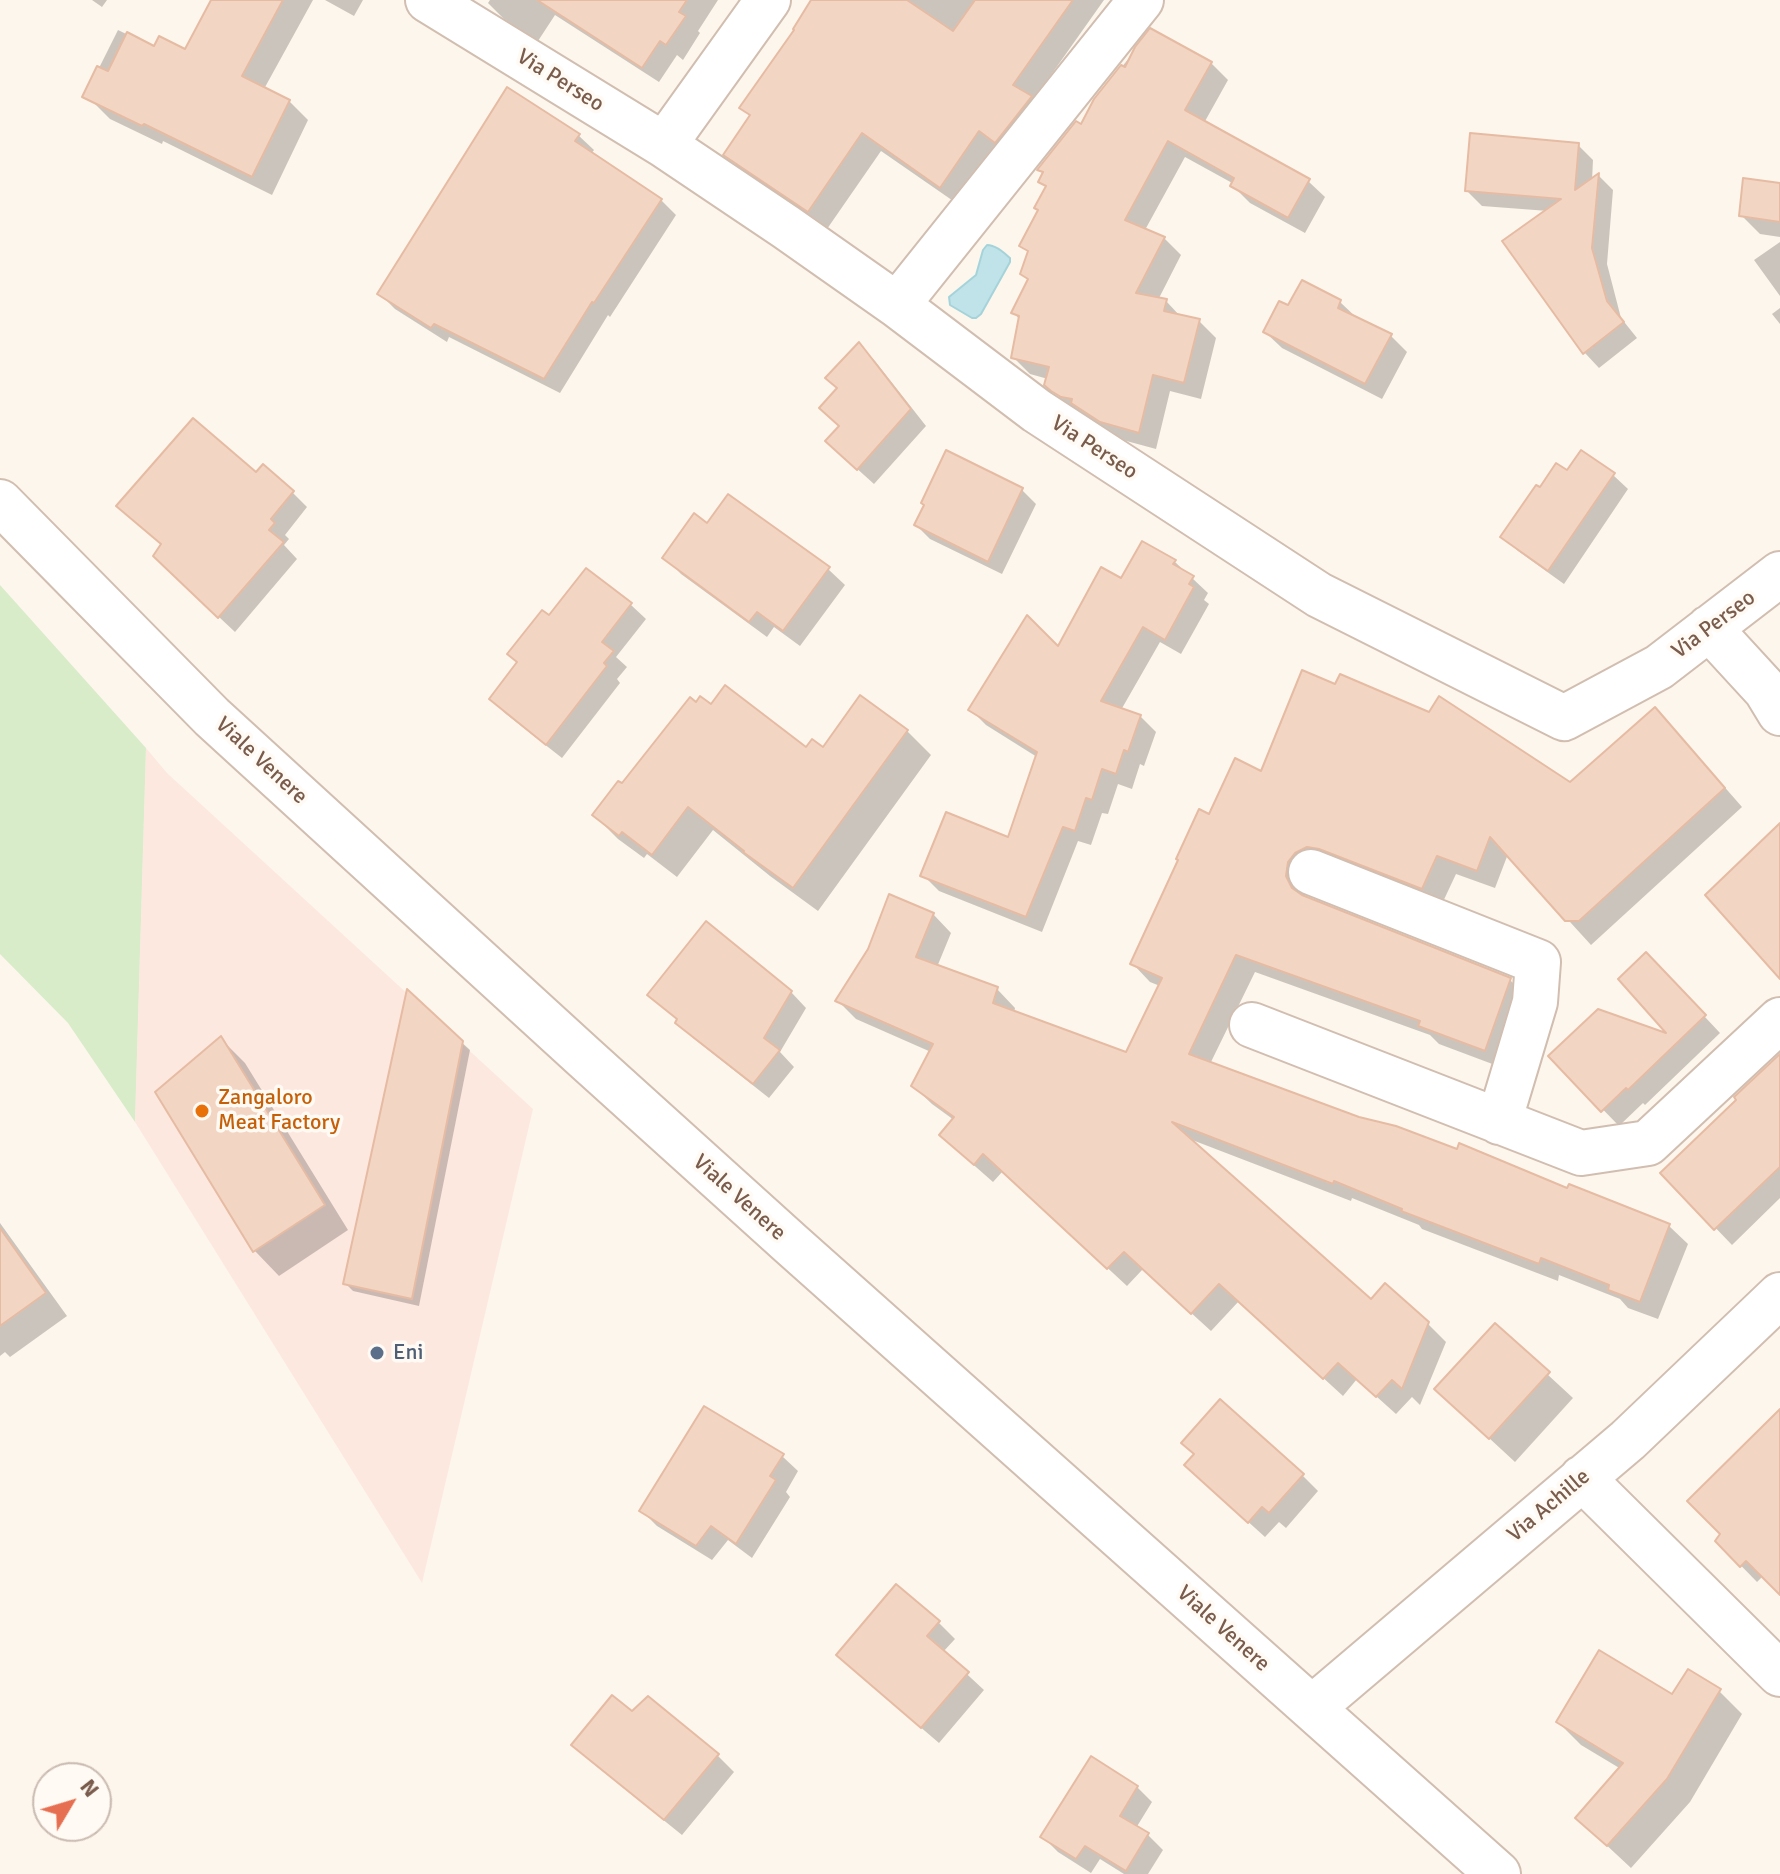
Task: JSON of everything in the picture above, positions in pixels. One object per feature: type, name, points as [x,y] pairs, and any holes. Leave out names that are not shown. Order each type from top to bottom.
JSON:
[{"type":"street","name":"Via Perseo","points":[[428,0],[664,145],[897,305],[1037,411],[1319,595],[1564,718],[1659,667],[1780,574]]},
{"type":"street","points":[[664,145],[768,0]]},
{"type":"street","points":[[897,305],[1141,0]]},
{"type":"street","name":"Viale Venere","points":[[0,502],[212,717],[651,1119],[1498,1874]]},
{"type":"street","points":[[1709,628],[1766,690],[1780,713]]},
{"type":"street","points":[[1311,872],[1538,962],[1535,1002],[1499,1122]]},
{"type":"street","points":[[1252,1025],[1581,1153],[1648,1143],[1780,1020]]},
{"type":"street","name":"Via Achille","points":[[1312,1708],[1628,1440],[1780,1295]]},
{"type":"street","points":[[1582,1478],[1780,1674]]},
{"type":"shaded area","name":"Eni","points":[[146,748],[167,773],[533,1109],[422,1583],[135,1122]]},
{"type":"green space","points":[[0,585],[146,748],[135,1122],[68,1023],[0,954]]},
{"type":"water","points":[[987,245],[994,246],[1010,258],[1010,262],[981,314],[972,318],[950,305],[949,297],[976,275]]},
{"type":"building","points":[[211,0],[283,0],[242,76],[290,100],[252,177],[82,97],[97,66],[108,71],[127,32],[154,46],[159,36],[185,49]]},
{"type":"building","points":[[537,0],[687,0],[679,12],[686,16],[666,45],[660,41],[642,68]]},
{"type":"building","points":[[811,0],[907,0],[953,31],[975,0],[1073,0],[1013,85],[1032,96],[995,143],[979,131],[940,188],[862,133],[808,212],[723,155],[750,115],[739,108],[794,30]]},
{"type":"building","points":[[1150,28],[1212,62],[1185,110],[1310,179],[1288,218],[1230,186],[1234,178],[1168,141],[1125,220],[1165,237],[1136,293],[1167,299],[1164,311],[1200,319],[1184,383],[1153,375],[1139,433],[1100,422],[1071,403],[1072,399],[1051,391],[1044,385],[1049,367],[1011,358],[1019,316],[1011,313],[1028,279],[1020,274],[1028,251],[1019,246],[1038,210],[1034,208],[1046,186],[1038,182],[1043,172],[1037,170],[1076,121],[1081,124],[1094,99],[1121,65],[1125,67]]},
{"type":"building","points":[[507,87],[580,134],[575,141],[662,199],[544,379],[434,324],[431,328],[377,294]]},
{"type":"building","points":[[1470,133],[1579,143],[1575,190],[1599,173],[1592,248],[1607,301],[1624,322],[1583,354],[1502,241],[1561,199],[1465,191]]},
{"type":"building","points":[[1743,178],[1780,183],[1780,222],[1739,216]]},
{"type":"building","points":[[1302,280],[1341,300],[1338,308],[1392,334],[1365,384],[1263,332],[1279,301],[1288,305]]},
{"type":"building","points":[[859,342],[911,409],[857,470],[825,441],[839,426],[819,408],[837,388],[825,378]]},
{"type":"building","points":[[193,418],[256,472],[263,464],[294,491],[271,519],[275,523],[269,530],[284,542],[218,618],[153,556],[161,544],[116,506]]},
{"type":"building","points":[[946,450],[1023,488],[988,562],[914,525]]},
{"type":"building","points":[[1581,450],[1615,473],[1548,571],[1500,537],[1536,485],[1540,487],[1556,463],[1567,470]]},
{"type":"building","points":[[728,494],[830,567],[783,631],[757,612],[749,622],[662,558],[694,513],[707,523]]},
{"type":"building","points":[[1142,541],[1176,560],[1173,564],[1194,576],[1189,584],[1194,587],[1165,640],[1143,627],[1101,701],[1141,715],[1128,752],[1124,750],[1116,774],[1102,769],[1092,800],[1086,798],[1075,831],[1063,827],[1026,917],[920,876],[946,812],[1008,837],[1037,752],[968,710],[1027,615],[1058,646],[1101,567],[1121,578]]},
{"type":"building","points":[[586,568],[632,603],[602,642],[614,651],[604,663],[607,666],[546,745],[489,699],[517,662],[507,654],[542,610],[549,615]]},
{"type":"building","points":[[1302,670],[1335,684],[1340,674],[1429,712],[1439,696],[1570,782],[1655,707],[1725,788],[1579,921],[1565,921],[1490,837],[1477,871],[1437,856],[1422,889],[1319,849],[1307,847],[1295,853],[1288,862],[1286,876],[1292,888],[1302,895],[1511,978],[1485,1051],[1418,1026],[1420,1021],[1236,955],[1189,1054],[1359,1117],[1396,1126],[1457,1149],[1459,1143],[1567,1188],[1569,1184],[1670,1224],[1640,1302],[1608,1290],[1609,1285],[1541,1258],[1539,1264],[1401,1211],[1334,1181],[1333,1184],[1172,1122],[1371,1299],[1385,1283],[1429,1322],[1402,1389],[1392,1380],[1376,1397],[1338,1363],[1323,1379],[1219,1284],[1191,1314],[1124,1252],[1107,1269],[983,1154],[974,1165],[939,1135],[954,1117],[911,1086],[933,1044],[835,1001],[868,949],[889,894],[934,913],[916,957],[998,987],[993,1003],[1126,1052],[1162,978],[1130,964],[1199,809],[1209,814],[1235,758],[1261,771]]},
{"type":"building","points":[[725,685],[806,747],[812,739],[823,747],[860,695],[908,730],[793,888],[688,807],[652,855],[622,832],[619,836],[592,815],[618,781],[622,783],[690,697],[696,702],[700,696],[711,704]]},
{"type":"building","points":[[1780,823],[1780,979],[1705,895]]},
{"type":"building","points":[[706,921],[792,991],[764,1038],[780,1050],[753,1084],[675,1023],[677,1019],[647,995]]},
{"type":"building","points":[[1646,952],[1706,1015],[1601,1112],[1548,1056],[1598,1009],[1666,1033],[1618,979]]},
{"type":"building","points":[[407,989],[463,1041],[412,1299],[343,1284]]},
{"type":"building","points":[[221,1036],[325,1205],[253,1252],[155,1092]]},
{"type":"building","points":[[1780,1054],[1780,1167],[1714,1230],[1660,1173]]},
{"type":"building","points":[[0,1228],[46,1293],[0,1326]]},
{"type":"building","points":[[1495,1323],[1550,1372],[1489,1439],[1434,1389]]},
{"type":"building","points":[[1220,1399],[1304,1474],[1269,1513],[1262,1507],[1248,1523],[1184,1465],[1194,1454],[1181,1443]]},
{"type":"building","points":[[704,1406],[784,1454],[770,1476],[776,1480],[736,1544],[711,1526],[696,1546],[639,1511]]},
{"type":"building","points":[[1780,1409],[1780,1595],[1746,1561],[1740,1567],[1715,1541],[1720,1534],[1687,1501]]},
{"type":"building","points":[[896,1584],[940,1621],[927,1636],[969,1672],[921,1728],[836,1655]]},
{"type":"building","points":[[1599,1650],[1672,1694],[1688,1669],[1721,1689],[1667,1779],[1607,1846],[1575,1818],[1623,1763],[1556,1722]]},
{"type":"building","points":[[612,1695],[632,1711],[648,1696],[719,1754],[664,1820],[571,1745]]},
{"type":"building","points":[[1091,1756],[1138,1786],[1120,1816],[1149,1833],[1126,1871],[1085,1846],[1076,1859],[1040,1837]]},
{"type":"place","name":"Zangaloro Meat Factory","points":[[202,1111]]},
{"type":"place","name":"Eni","points":[[377,1353]]}]
